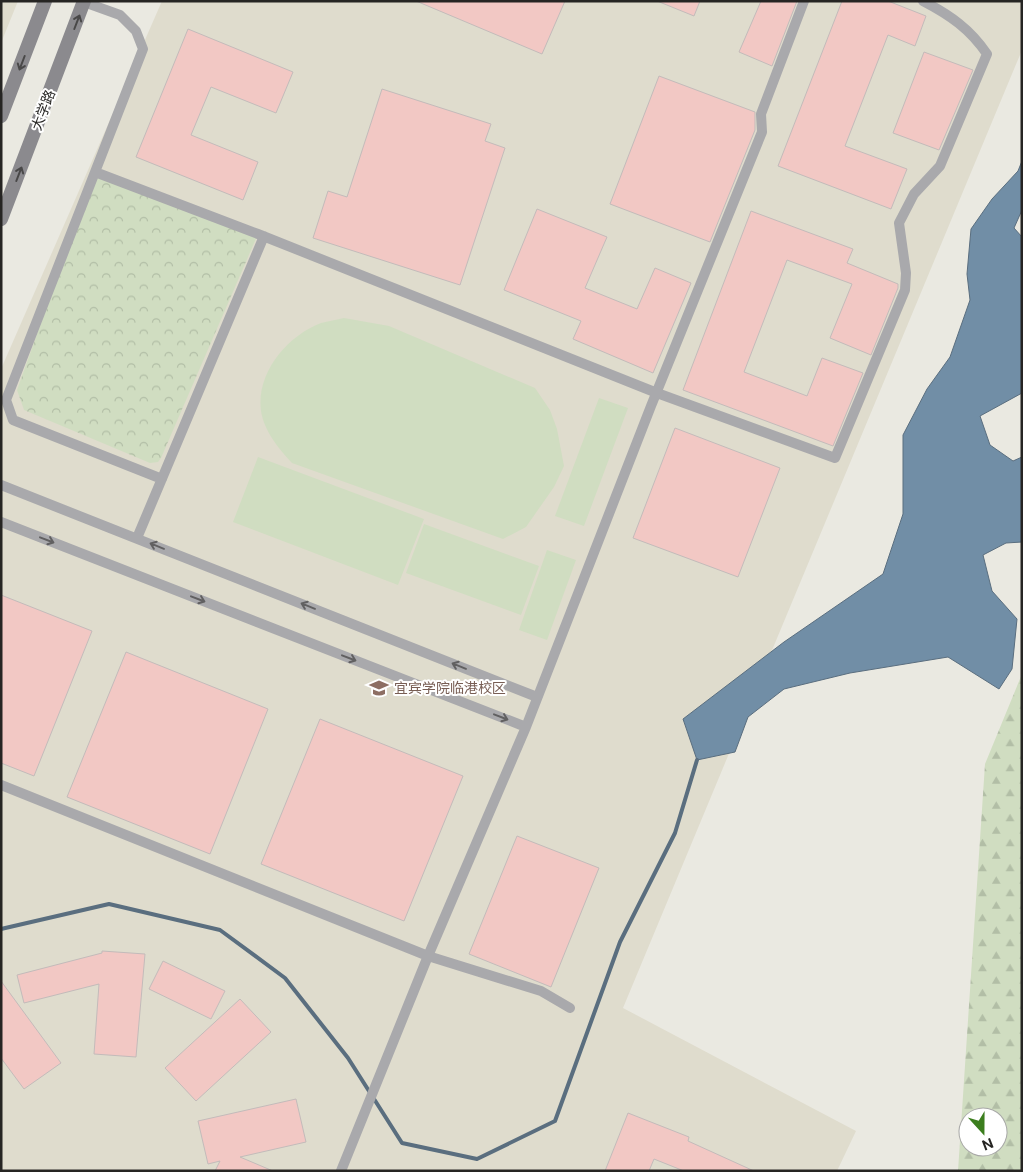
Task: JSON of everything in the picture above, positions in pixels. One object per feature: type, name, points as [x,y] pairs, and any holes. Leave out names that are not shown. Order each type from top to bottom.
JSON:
[{"type":"main road","points":[[1,116],[45,1]]},
{"type":"main road","name":"大学路","points":[[1,219],[84,2]]},
{"type":"street","points":[[341,1171],[428,956],[526,727],[657,392],[762,132],[761,114],[804,1]]},
{"type":"street","points":[[95,172],[264,236],[657,392],[835,458],[905,290],[906,273],[899,223],[914,194],[940,166],[987,54],[979,43],[950,15],[923,1]]},
{"type":"street","points":[[84,2],[120,15],[136,31],[143,49],[6,400],[13,420],[162,479]]},
{"type":"street","points":[[137,538],[264,236]]},
{"type":"street","points":[[1,485],[537,697]]},
{"type":"street","points":[[1,522],[526,727]]},
{"type":"street","points":[[1,785],[428,956],[540,991],[570,1008]]},
{"type":"shaded area","points":[[1,1],[18,1],[1,43]]},
{"type":"shaded area","name":"宜宾学院临港校区","points":[[162,1],[1022,1],[1022,50],[623,1008],[856,1131],[837,1171],[1,1171],[1,369]]},
{"type":"green space","points":[[95,172],[258,234],[158,462],[150,463],[24,410],[17,390]]},
{"type":"green space","points":[[344,318],[389,326],[535,388],[550,410],[557,429],[564,466],[554,487],[526,527],[503,539],[292,463],[287,458],[265,426],[261,411],[263,383],[276,358],[297,337],[321,323]]},
{"type":"green space","points":[[599,398],[628,408],[584,526],[555,516]]},
{"type":"green space","points":[[258,457],[424,519],[398,585],[233,522]]},
{"type":"green space","points":[[424,524],[539,566],[521,615],[406,573]]},
{"type":"green space","points":[[547,550],[576,560],[547,640],[519,630]]},
{"type":"green space","points":[[1022,674],[1022,1171],[958,1171],[959,1157],[1008,1157],[1008,1107],[962,1107],[985,764]]},
{"type":"water","points":[[1022,161],[1022,210],[1014,228],[1022,237],[1022,393],[980,416],[990,445],[1013,461],[1022,457],[1022,542],[1006,543],[983,555],[992,591],[1017,619],[1012,669],[999,689],[948,657],[850,673],[784,689],[748,717],[735,752],[697,760],[683,719],[784,642],[883,574],[903,514],[903,435],[927,389],[950,357],[970,300],[967,274],[971,229],[992,199],[1018,171]]},
{"type":"building","points":[[416,1],[565,1],[542,54]]},
{"type":"building","points":[[657,1],[700,1],[694,16]]},
{"type":"building","points":[[761,1],[797,1],[772,66],[739,52]]},
{"type":"building","points":[[842,1],[888,1],[926,16],[915,46],[888,35],[845,146],[907,169],[891,209],[778,166]]},
{"type":"building","points":[[188,29],[293,72],[276,113],[211,87],[191,135],[258,162],[243,200],[136,157]]},
{"type":"building","points":[[924,52],[973,70],[939,150],[893,133]]},
{"type":"building","points":[[659,76],[755,112],[755,130],[710,242],[610,204]]},
{"type":"building","points":[[382,89],[491,124],[485,141],[505,148],[460,285],[313,238],[328,191],[347,197]]},
{"type":"building","points":[[537,209],[607,237],[585,288],[637,309],[655,268],[691,283],[653,373],[573,339],[581,321],[504,290]]},
{"type":"building","points":[[751,211],[853,249],[847,263],[898,284],[871,355],[830,338],[852,284],[787,260],[744,372],[807,396],[822,358],[863,373],[833,446],[683,390]]},
{"type":"building","points":[[675,428],[780,468],[738,577],[633,538]]},
{"type":"building","points":[[1,595],[92,631],[34,776],[1,763]]},
{"type":"building","points":[[126,652],[268,709],[210,854],[67,797]]},
{"type":"building","points":[[320,719],[463,776],[404,921],[261,864]]},
{"type":"building","points":[[517,836],[599,868],[551,987],[469,954]]},
{"type":"building","points":[[102,951],[145,954],[136,1057],[94,1054],[99,984],[24,1003],[17,975],[102,953]]},
{"type":"building","points":[[163,961],[225,991],[211,1019],[149,989]]},
{"type":"building","points":[[1,981],[61,1063],[24,1089],[1,1058]]},
{"type":"building","points":[[240,999],[271,1032],[196,1101],[165,1068]]},
{"type":"building","points":[[296,1099],[306,1142],[240,1157],[273,1171],[215,1171],[220,1161],[208,1164],[198,1121]]},
{"type":"building","points":[[628,1113],[689,1137],[688,1141],[754,1171],[684,1171],[654,1159],[649,1171],[605,1171]]},
{"type":"waterway","points":[[1,929],[109,904],[220,930],[285,978],[348,1058],[402,1143],[477,1159],[555,1121],[620,942],[675,833],[697,760]]},
{"type":"place","name":"宜宾学院临港校区","points":[[379,688]]}]
